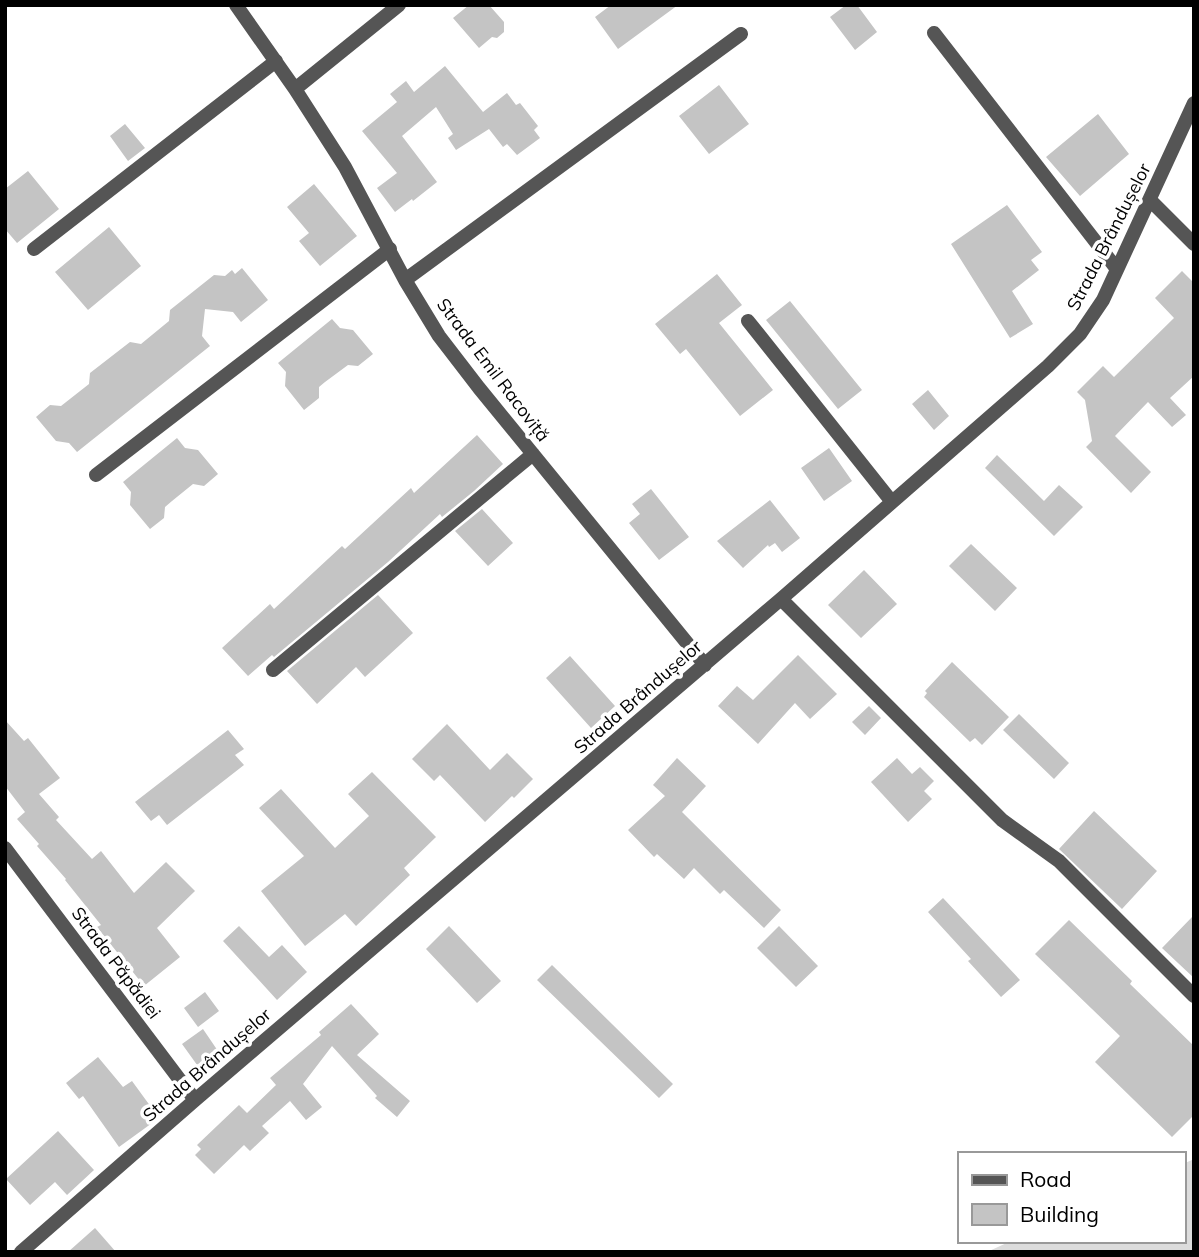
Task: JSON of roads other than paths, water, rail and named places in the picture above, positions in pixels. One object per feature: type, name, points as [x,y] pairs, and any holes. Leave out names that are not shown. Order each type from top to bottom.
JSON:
[{"type":"street","name":"Strada Emil Racoviță","points":[[236,5],[345,167],[405,280],[439,336],[705,665]]},
{"type":"street","points":[[295,89],[399,5]]},
{"type":"street","points":[[934,33],[1116,268]]},
{"type":"street","points":[[405,280],[741,34]]},
{"type":"street","points":[[34,249],[276,61]]},
{"type":"street","name":"Strada Brândușelor","points":[[21,1252],[705,665],[1048,366],[1080,334],[1103,300],[1194,103]]},
{"type":"street","points":[[1150,200],[1194,244]]},
{"type":"street","points":[[96,475],[390,249]]},
{"type":"street","points":[[748,321],[892,502]]},
{"type":"street","points":[[273,670],[533,454]]},
{"type":"street","points":[[781,599],[1002,820],[1059,861],[1194,996]]},
{"type":"street","name":"Strada Păpădiei","points":[[5,848],[195,1100]]}]
